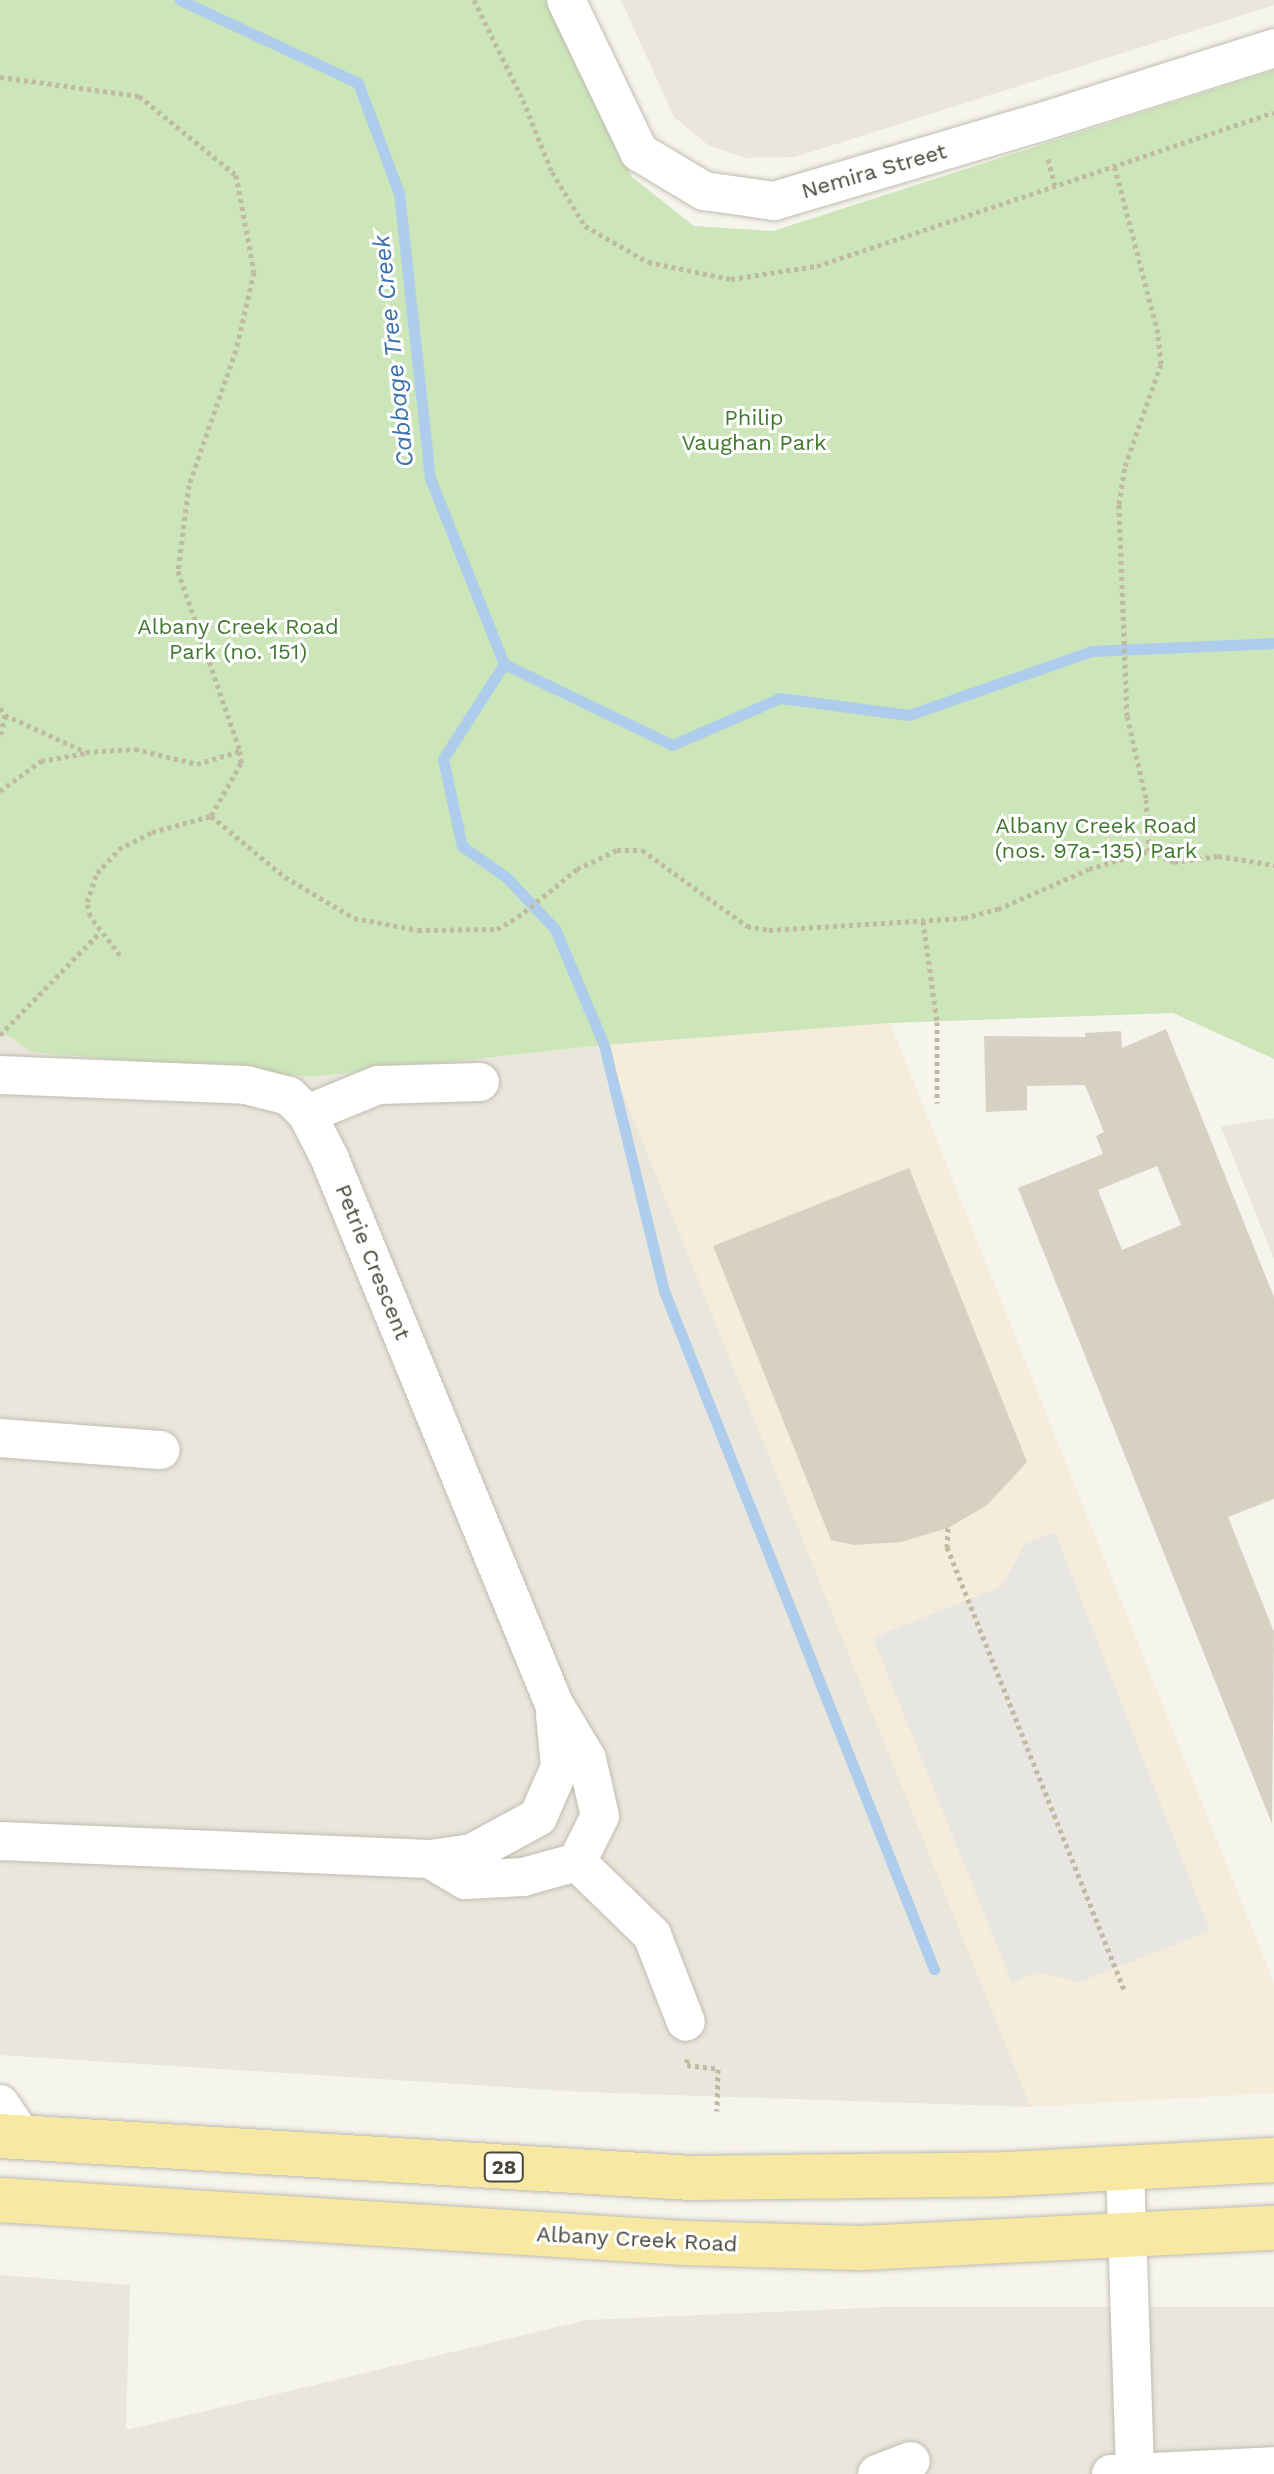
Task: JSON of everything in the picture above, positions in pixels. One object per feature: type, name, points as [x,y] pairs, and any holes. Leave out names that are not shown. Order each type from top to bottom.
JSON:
[{"type":"main road","name":"28","points":[[7,2126],[691,2178],[849,2179],[1274,2160]]},
{"type":"main road","name":"Albany Creek Road","points":[[0,2200],[684,2243],[860,2248],[1274,2228]]},
{"type":"street","name":"Nemira Street","points":[[566,0],[639,152],[704,191],[774,201],[1038,123],[1274,48]]},
{"type":"street","name":"Petrie Crescent","points":[[0,1075],[246,1085],[289,1096],[307,1114],[329,1157],[554,1704],[587,1759],[600,1816],[577,1862],[523,1877],[465,1880],[430,1859]]},
{"type":"street","points":[[307,1114],[378,1085],[480,1082]]},
{"type":"street","points":[[0,1438],[161,1450]]},
{"type":"street","name":"Petrie Crescent","points":[[0,1841],[430,1859],[472,1853],[538,1817],[560,1767],[554,1704]]},
{"type":"street","points":[[577,1862],[652,1935],[686,2022]]},
{"type":"street","points":[[1125,2168],[1143,2473],[1274,2466]]},
{"type":"path","points":[[0,77],[139,96],[236,175],[254,272],[236,350],[189,485],[178,571],[238,743],[241,763],[211,816],[152,832],[119,849],[97,873],[87,902],[90,916],[120,955]]},
{"type":"path","points":[[1149,851],[1146,798],[1127,716],[1119,504],[1125,466],[1161,364],[1158,333],[1115,168],[1274,112]]},
{"type":"path","points":[[0,708],[5,715],[86,752]]},
{"type":"path","points":[[0,738],[5,715]]},
{"type":"path","points":[[0,791],[41,761],[86,752],[135,749],[197,764],[240,751]]},
{"type":"path","points":[[211,816],[285,877],[354,918],[418,930],[497,929],[518,917],[577,869],[617,850],[642,850],[747,926],[769,930],[964,918],[998,909],[1089,869],[1149,851],[1174,862],[1218,856],[1274,865]]},
{"type":"path","points":[[923,921],[937,1022],[937,1103]]},
{"type":"path","points":[[0,1035],[100,932]]},
{"type":"path","points":[[948,1528],[947,1547],[1124,1989]]},
{"type":"path","points":[[686,2022],[687,2065],[718,2069],[717,2111]]},
{"type":"shaded area","points":[[621,0],[1274,0],[1274,5],[795,157],[745,158],[708,145],[674,117]]},
{"type":"shaded area","points":[[890,1023],[1274,1983],[1274,2093],[1031,2107],[604,1045]]},
{"type":"shaded area","points":[[0,1030],[31,1052],[312,1077],[604,1045],[1031,2107],[584,2092],[0,2055]]},
{"type":"shaded area","points":[[1274,1118],[1274,1259],[1221,1127]]},
{"type":"shaded area","points":[[1055,1532],[1210,1931],[1079,1982],[1039,1972],[1012,1983],[873,1638],[1002,1586],[1025,1544]]},
{"type":"shaded area","points":[[0,2275],[130,2285],[126,2430],[587,2320],[886,2307],[1274,2307],[1274,2474],[0,2474]]},
{"type":"green space","points":[[0,0],[549,0],[632,177],[694,226],[773,231],[1274,70],[1274,1059],[1173,1013],[890,1023],[604,1045],[312,1077],[31,1052],[0,1030]]},
{"type":"building","points":[[1166,1029],[1274,1297],[1274,1499],[1228,1517],[1274,1632],[1272,1824],[1018,1188],[1103,1154],[1096,1136],[1104,1132],[1085,1085],[1027,1086],[1027,1110],[986,1112],[984,1036],[1085,1037],[1085,1033],[1121,1031],[1122,1048]],"holes":[[[1157,1166],[1181,1225],[1122,1250],[1098,1190]]]},
{"type":"building","points":[[909,1168],[1027,1462],[987,1505],[948,1528],[901,1542],[854,1545],[831,1540],[713,1246]]},
{"type":"waterway","name":"Cabbage Tree Creek","points":[[180,0],[358,83],[399,193],[430,478],[504,664],[672,745],[780,698],[909,715],[1092,651],[1274,643]]},
{"type":"waterway","points":[[504,664],[443,759],[462,846],[507,878],[555,929],[604,1045],[664,1291],[934,1969]]},
{"type":"park label","name":"Philip Vaughan Park","points":[[754,430]]},
{"type":"park label","name":"Albany Creek Road Park (no. 151)","points":[[238,638]]},
{"type":"park label","name":"Albany Creek Road (nos. 97a-135) Park","points":[[1096,838]]}]
